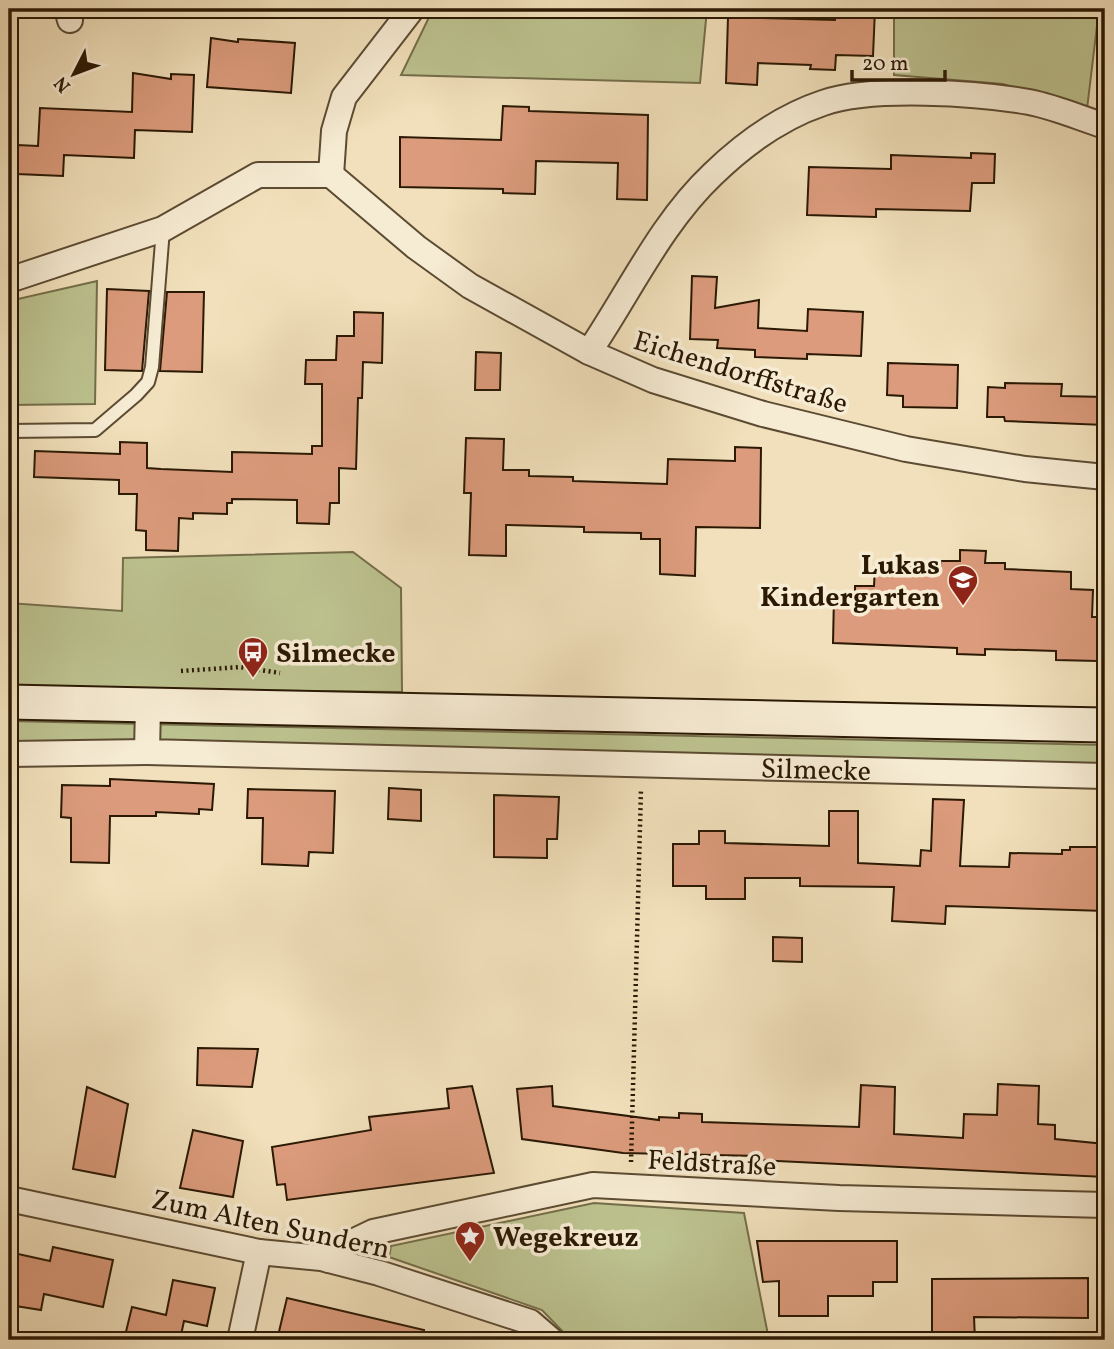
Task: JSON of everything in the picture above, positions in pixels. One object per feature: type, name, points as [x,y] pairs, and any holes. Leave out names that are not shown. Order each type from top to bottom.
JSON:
[{"type":"main road","name":"Silmecke","points":[[9,702],[256,705],[1105,726]]},
{"type":"street","points":[[9,280],[163,229],[258,175],[331,175],[334,131],[344,97],[412,9]]},
{"type":"street","points":[[589,352],[648,258],[712,174],[762,132],[793,116],[825,102],[896,92],[1030,103],[1105,126]]},
{"type":"street","name":"Eichendorffstraße","points":[[331,175],[415,247],[470,286],[589,352],[653,380],[763,414],[906,449],[1025,469],[1105,477]]},
{"type":"street","points":[[147,752],[148,705]]},
{"type":"street","name":"Silmecke","points":[[9,754],[147,752],[1105,776]]},
{"type":"street","name":"Feldstraße","points":[[329,1260],[346,1245],[373,1232],[593,1185],[839,1198],[1105,1205]]},
{"type":"street","name":"Zum Alten Sundern","points":[[9,1199],[259,1252],[329,1260],[496,1309],[530,1322],[551,1340]]},
{"type":"street","points":[[240,1340],[259,1252]]},
{"type":"lane","points":[[9,431],[95,430],[148,382],[152,367],[163,229]]},
{"type":"path","points":[[631,1187],[642,764]]},
{"type":"green space","points":[[433,9],[707,9],[700,83],[401,75]]},
{"type":"green space","points":[[894,9],[1099,9],[1087,109],[1003,84],[894,75]]},
{"type":"green space","points":[[97,281],[95,404],[9,405],[9,301]]},
{"type":"green space","points":[[353,552],[401,588],[402,692],[9,688],[9,603],[122,611],[123,558]]},
{"type":"green space","points":[[9,721],[1105,745],[1105,766],[9,745]]},
{"type":"green space","points":[[594,1203],[744,1213],[769,1340],[571,1340],[542,1310],[389,1257],[391,1246]]},
{"type":"building","points":[[836,9],[875,9],[873,56],[836,55],[835,70],[810,69],[811,65],[758,63],[757,85],[726,83],[728,17],[835,20]]},
{"type":"building","points":[[211,38],[238,42],[238,39],[295,43],[291,93],[207,87]]},
{"type":"building","points":[[133,73],[171,79],[171,74],[194,75],[192,132],[135,130],[134,158],[64,155],[63,176],[17,174],[18,145],[38,146],[40,108],[132,112]]},
{"type":"building","points":[[503,106],[529,107],[529,111],[648,115],[647,200],[617,199],[618,163],[536,161],[535,194],[503,193],[503,189],[400,187],[400,137],[501,140]]},
{"type":"building","points":[[971,153],[995,154],[994,183],[972,183],[970,211],[876,209],[876,217],[807,215],[809,167],[891,169],[891,155],[971,158]]},
{"type":"building","points":[[692,276],[717,277],[715,308],[759,300],[758,328],[807,331],[808,309],[863,312],[861,356],[807,354],[807,359],[755,357],[755,350],[717,348],[718,340],[690,339]]},
{"type":"building","points":[[107,289],[149,291],[142,371],[105,370]]},
{"type":"building","points":[[167,292],[204,292],[202,372],[160,371]]},
{"type":"building","points":[[354,312],[383,313],[382,363],[363,362],[362,398],[358,398],[356,469],[339,468],[339,503],[330,503],[329,524],[297,523],[297,500],[232,499],[232,503],[227,503],[227,514],[193,513],[193,519],[179,518],[178,551],[146,550],[146,531],[136,530],[137,494],[119,494],[119,480],[34,477],[35,451],[120,454],[120,442],[147,443],[147,468],[161,469],[232,472],[232,452],[312,454],[312,446],[322,446],[322,384],[305,384],[306,360],[336,360],[337,336],[354,336]]},
{"type":"building","points":[[476,352],[501,353],[500,390],[475,390]]},
{"type":"building","points":[[888,363],[958,365],[957,408],[903,407],[903,396],[887,395]]},
{"type":"building","points":[[1005,383],[1062,384],[1061,396],[1105,397],[1105,425],[1005,421],[1004,417],[987,417],[988,387],[1005,388]]},
{"type":"building","points":[[466,438],[504,439],[503,470],[529,470],[529,476],[573,477],[573,481],[667,484],[668,459],[735,461],[735,447],[761,448],[760,528],[696,527],[695,576],[660,574],[660,539],[641,539],[641,533],[584,532],[584,527],[506,525],[506,556],[469,555],[471,493],[464,493]]},
{"type":"building","name":"Lukas Kindergarten","points":[[960,550],[986,551],[985,563],[1005,563],[1005,569],[1071,572],[1071,589],[1093,590],[1092,617],[1100,617],[1098,661],[1056,660],[1056,651],[985,649],[985,655],[957,654],[957,648],[833,643],[834,596],[855,597],[855,586],[874,586],[875,566],[940,568],[941,561],[960,561]]},
{"type":"building","points":[[110,779],[214,784],[212,810],[199,809],[199,814],[156,812],[156,816],[110,816],[109,863],[71,862],[71,818],[61,817],[62,785],[110,786]]},
{"type":"building","points":[[389,788],[421,790],[421,821],[388,819]]},
{"type":"building","points":[[248,789],[335,791],[333,853],[309,852],[308,866],[262,864],[263,818],[247,818]]},
{"type":"building","points":[[494,795],[559,797],[557,839],[547,839],[547,858],[494,857]]},
{"type":"building","points":[[933,799],[964,800],[960,866],[1009,867],[1010,853],[1062,854],[1062,850],[1070,850],[1070,847],[1105,847],[1105,911],[946,906],[945,924],[892,921],[894,887],[800,886],[800,878],[745,878],[745,899],[706,899],[706,886],[673,886],[673,844],[699,844],[699,831],[725,831],[725,843],[829,846],[829,811],[858,811],[858,863],[920,866],[921,850],[931,851]]},
{"type":"building","points":[[773,937],[802,938],[802,962],[773,961]]},
{"type":"building","points":[[198,1048],[258,1049],[252,1087],[197,1085]]},
{"type":"building","points":[[998,1084],[1039,1086],[1038,1124],[1055,1125],[1055,1139],[1105,1144],[1105,1177],[758,1160],[758,1156],[623,1153],[522,1139],[517,1089],[552,1086],[553,1106],[659,1120],[659,1117],[679,1118],[679,1113],[702,1114],[702,1122],[859,1127],[861,1085],[895,1087],[894,1134],[963,1138],[964,1114],[997,1115]]},
{"type":"building","points":[[472,1086],[494,1173],[287,1200],[285,1184],[277,1185],[272,1147],[371,1130],[369,1117],[449,1108],[447,1089]]},
{"type":"building","points":[[87,1087],[128,1104],[115,1177],[73,1169]]},
{"type":"building","points":[[193,1130],[243,1141],[233,1197],[180,1188]]},
{"type":"building","points":[[757,1241],[897,1241],[897,1282],[873,1282],[873,1296],[828,1296],[828,1316],[779,1316],[779,1281],[763,1282]]},
{"type":"building","points":[[53,1247],[113,1260],[103,1307],[44,1294],[41,1310],[9,1305],[9,1252],[50,1261]]},
{"type":"building","points":[[1088,1278],[1088,1318],[974,1317],[975,1340],[932,1340],[932,1279]]},
{"type":"building","points":[[173,1280],[215,1288],[207,1326],[184,1321],[180,1340],[124,1340],[132,1307],[166,1315]]},
{"type":"building","points":[[287,1298],[424,1330],[423,1340],[277,1340]]},
{"type":"place","name":"Lukas Kindergarten","points":[[963,607]]},
{"type":"place","name":"Silmecke","points":[[253,679]]},
{"type":"place","name":"Wegekreuz","points":[[470,1263]]}]
